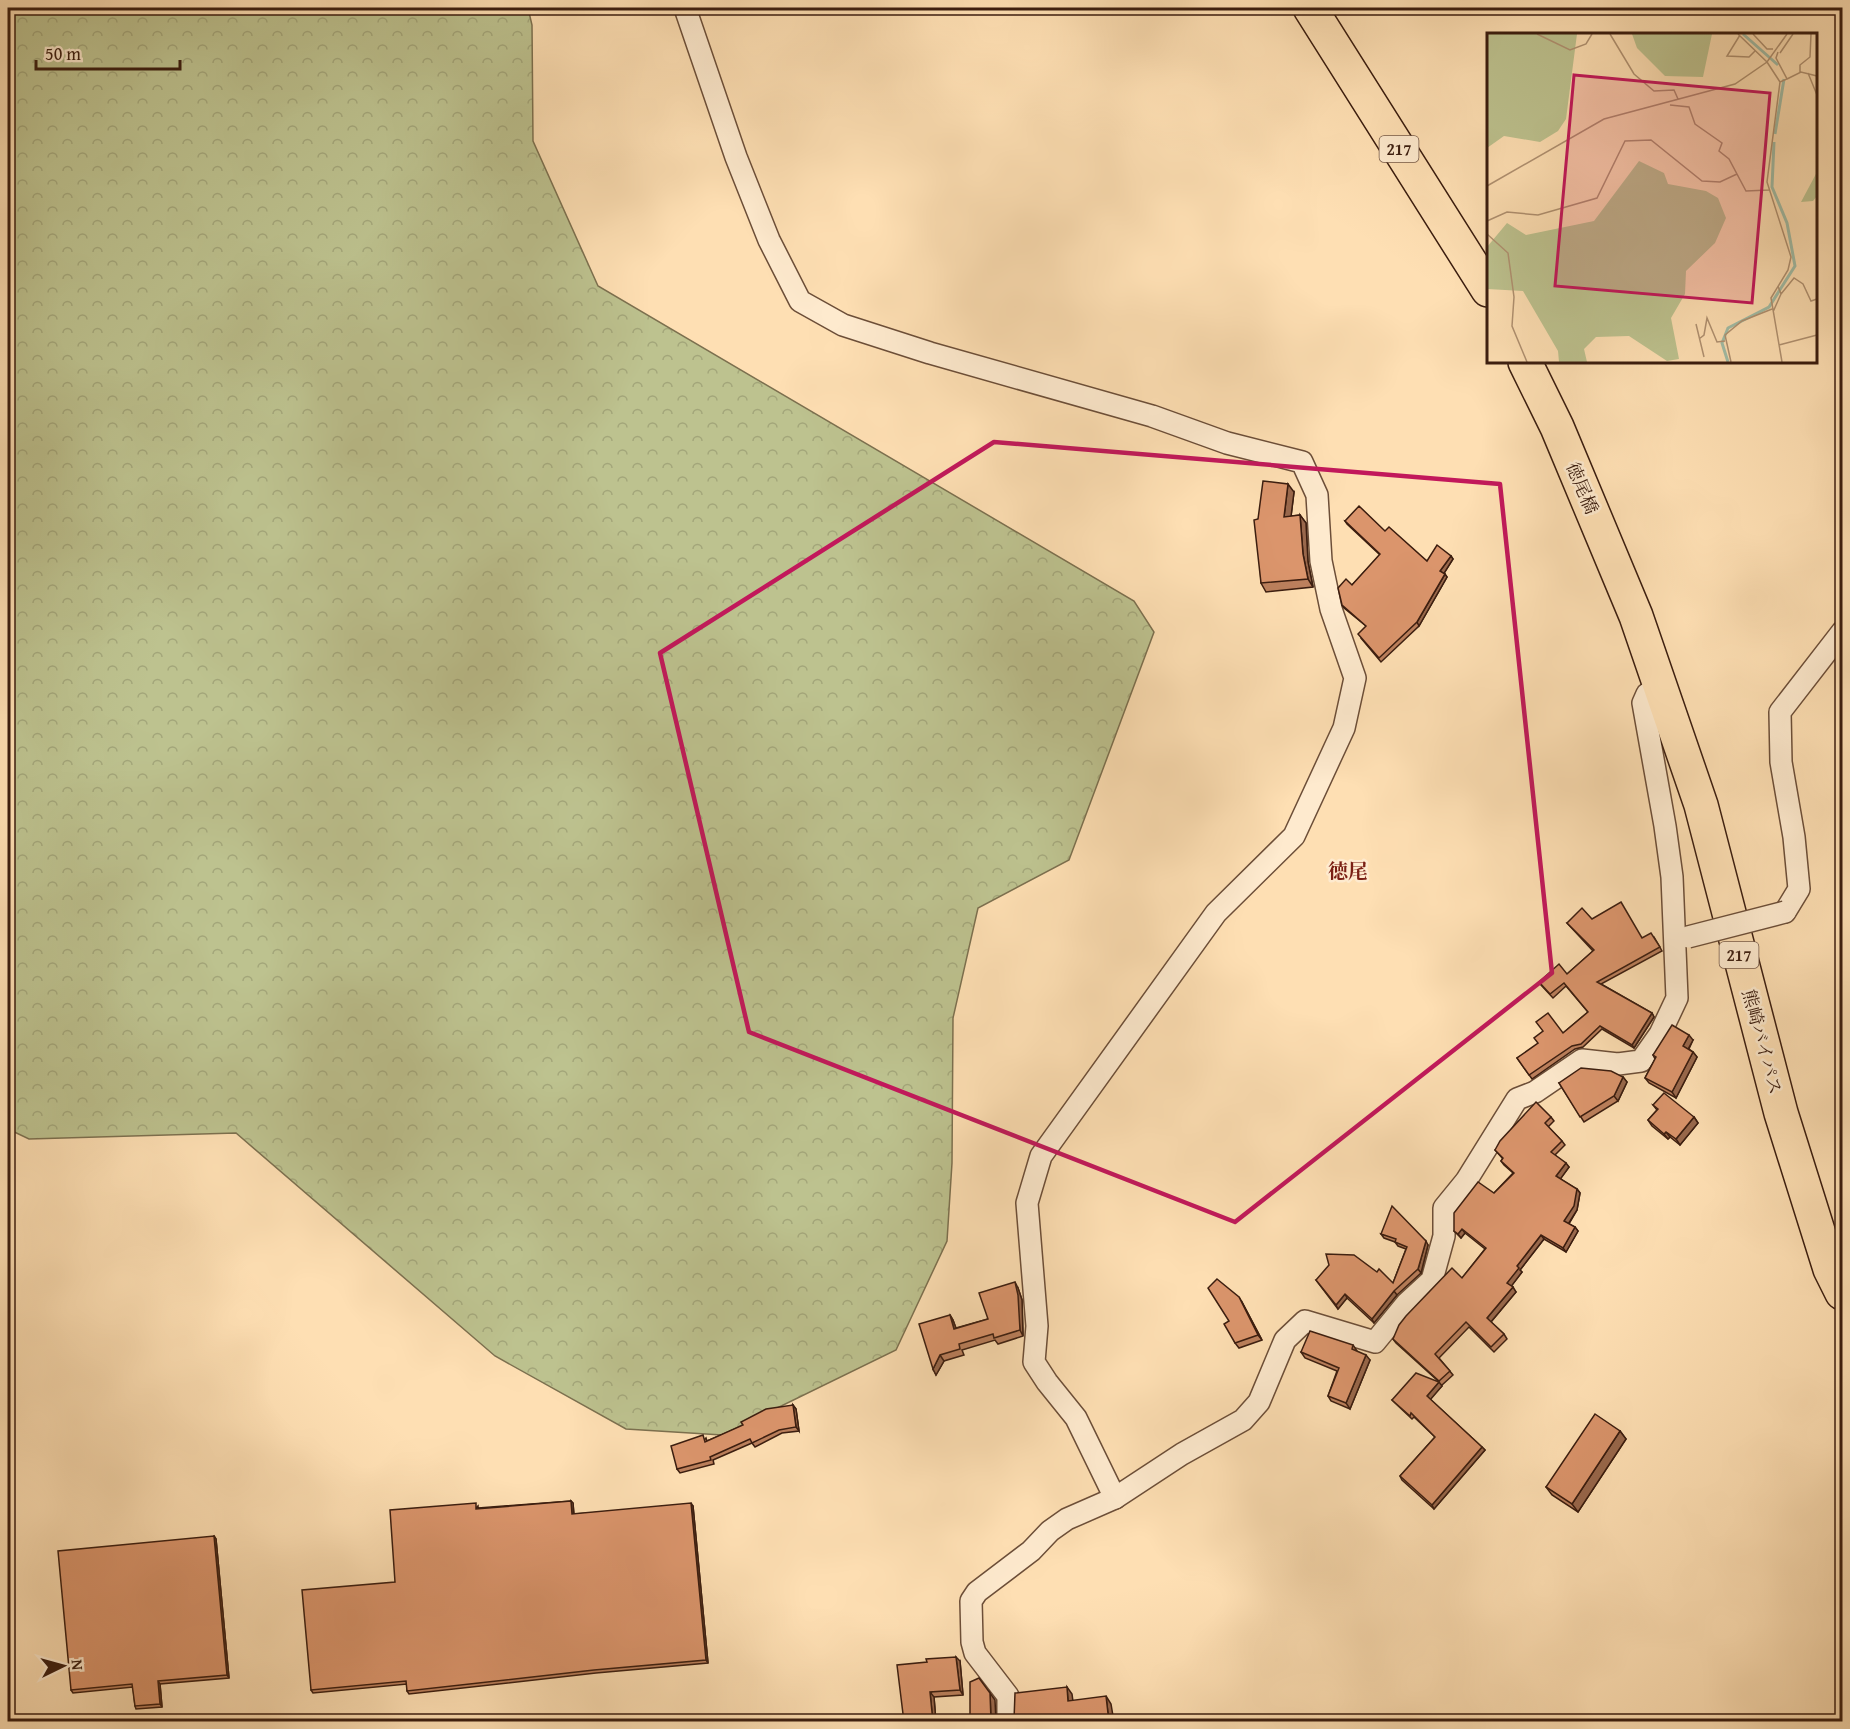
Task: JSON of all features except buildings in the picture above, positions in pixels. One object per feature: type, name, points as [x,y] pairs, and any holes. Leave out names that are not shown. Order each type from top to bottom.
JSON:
[{"type":"highway","name":"217","points":[[1310,8],[1487,288]]},
{"type":"highway","name":"徳尾橋","points":[[1526,363],[1557,426],[1636,616]]},
{"type":"highway","name":"熊崎バイパス","points":[[1636,616],[1701,805],[1780,1113],[1830,1269],[1842,1293]]},
{"type":"street","points":[[684,8],[744,178],[769,240],[800,301],[843,325],[930,353],[1152,416],[1227,443],[1302,462],[1317,495],[1321,561],[1331,609],[1355,678],[1344,728],[1294,836],[1216,913],[1041,1156],[1027,1203],[1037,1326],[1034,1362],[1076,1418],[1115,1498]]},
{"type":"street","points":[[1680,938],[1785,912],[1798,889],[1794,837],[1781,762],[1779,712],[1842,632]]},
{"type":"street","points":[[1008,1722],[1008,1696],[975,1653],[972,1642],[971,1601],[977,1592],[1030,1551],[1050,1531],[1084,1510],[1115,1498],[1182,1454],[1243,1420],[1259,1402],[1285,1340],[1305,1321],[1375,1342],[1407,1303],[1432,1280],[1444,1236],[1444,1208],[1466,1180],[1517,1099],[1535,1092],[1581,1060],[1618,1064],[1641,1061],[1660,1034],[1677,998],[1680,938],[1665,826],[1643,703],[1647,694],[1660,687]]},
{"type":"highlighted area","points":[[994,442],[1500,484],[1552,973],[1235,1222],[749,1032],[660,653]]},
{"type":"green space","points":[[8,8],[528,8],[532,25],[533,141],[598,286],[1134,601],[1154,632],[1069,860],[978,908],[953,1018],[952,1163],[947,1241],[896,1350],[722,1435],[626,1429],[495,1356],[236,1133],[29,1139],[8,1129]]},
{"type":"district","name":"徳尾","points":[[1348,871]]}]
